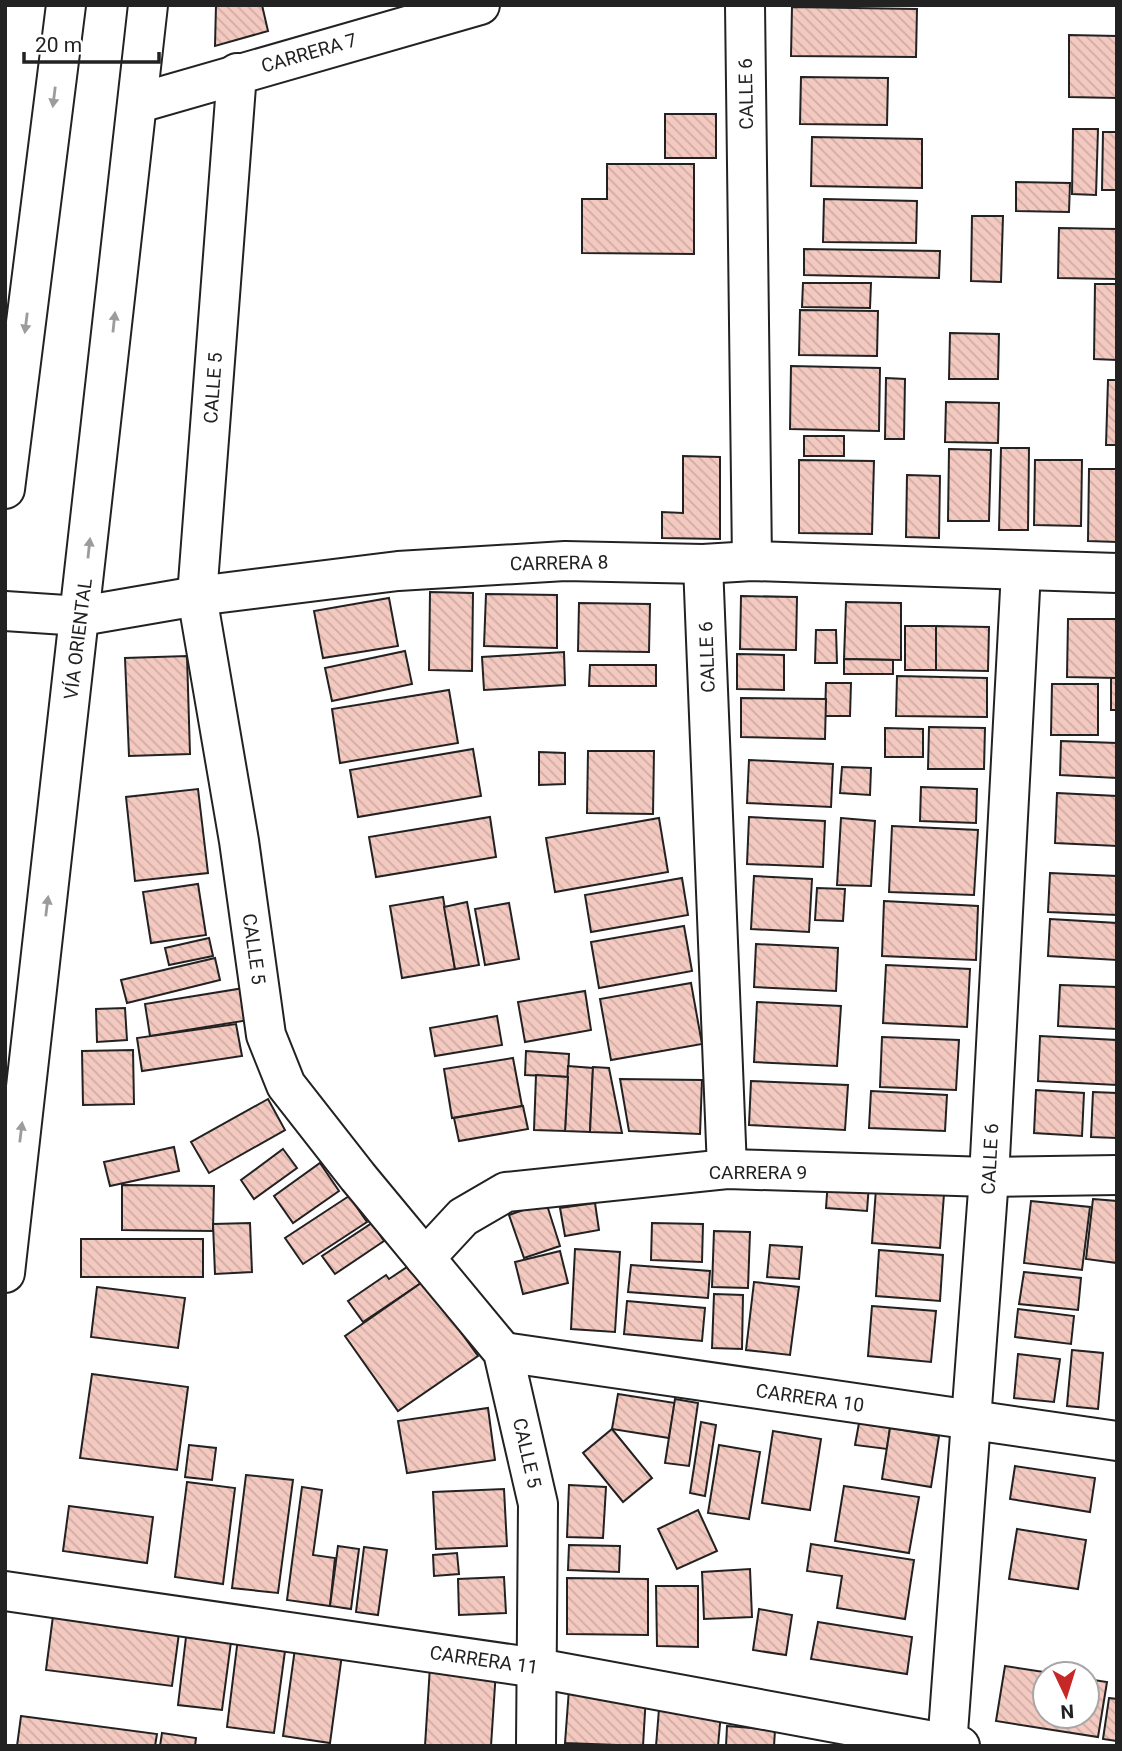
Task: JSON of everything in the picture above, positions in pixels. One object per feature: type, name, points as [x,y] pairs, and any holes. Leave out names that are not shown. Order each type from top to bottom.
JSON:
[{"type":"main road","points":[[5,489],[66,5]]},
{"type":"main road","name":"VÍA ORIENTAL","points":[[5,1273],[148,5]]},
{"type":"main road","name":"CARRERA 7","points":[[139,103],[480,5]]},
{"type":"main road","name":"CALLE 6","points":[[745,5],[751,561]]},
{"type":"main road","name":"CALLE 5","points":[[237,73],[197,596],[239,841],[266,1035],[286,1085],[503,1352],[538,1504],[536,1746]]},
{"type":"main road","name":"CARRERA 8","points":[[5,611],[81,616],[197,596],[411,570],[565,561],[704,564],[751,561],[1117,573]]},
{"type":"main road","name":"CALLE 6","points":[[704,564],[727,1169]]},
{"type":"main road","name":"CALLE 6","points":[[951,1745],[970,1421],[989,1177],[1021,571]]},
{"type":"main road","name":"CARRERA 9","points":[[425,1258],[463,1217],[506,1192],[727,1169],[989,1177],[1117,1175]]},
{"type":"main road","name":"CARRERA 10","points":[[503,1352],[1117,1441]]},
{"type":"main road","name":"CARRERA 11","points":[[5,1591],[537,1668],[951,1745]]},
{"type":"building","points":[[216,5],[262,5],[268,31],[215,46]]},
{"type":"building","points":[[792,7],[917,9],[916,57],[791,56]]},
{"type":"building","points":[[1069,35],[1117,36],[1117,98],[1069,97]]},
{"type":"building","points":[[801,77],[888,78],[887,125],[800,124]]},
{"type":"building","points":[[665,114],[716,114],[716,158],[665,158]]},
{"type":"building","points":[[1073,129],[1098,129],[1096,195],[1072,194]]},
{"type":"building","points":[[1103,132],[1117,132],[1117,190],[1102,190]]},
{"type":"building","points":[[812,137],[922,139],[922,188],[811,186]]},
{"type":"building","points":[[607,164],[694,164],[694,254],[582,253],[582,199],[607,199]]},
{"type":"building","points":[[1016,182],[1070,183],[1069,212],[1016,211]]},
{"type":"building","points":[[824,199],[917,201],[916,243],[823,242]]},
{"type":"building","points":[[972,216],[1003,216],[1001,282],[971,281]]},
{"type":"building","points":[[1059,228],[1117,229],[1117,279],[1058,278]]},
{"type":"building","points":[[804,249],[940,251],[939,278],[804,275]]},
{"type":"building","points":[[803,283],[871,283],[870,308],[802,307]]},
{"type":"building","points":[[1095,284],[1117,284],[1117,360],[1094,359]]},
{"type":"building","points":[[800,310],[878,311],[877,356],[799,355]]},
{"type":"building","points":[[950,333],[999,334],[998,379],[949,379]]},
{"type":"building","points":[[791,366],[880,368],[879,431],[790,429]]},
{"type":"building","points":[[886,378],[905,379],[904,439],[885,439]]},
{"type":"building","points":[[1108,380],[1117,380],[1117,445],[1106,445]]},
{"type":"building","points":[[946,402],[999,403],[998,443],[945,442]]},
{"type":"building","points":[[804,436],[844,436],[844,456],[804,456]]},
{"type":"building","points":[[1001,448],[1029,448],[1028,530],[999,530]]},
{"type":"building","points":[[949,449],[991,450],[989,521],[948,521]]},
{"type":"building","points":[[683,456],[720,457],[720,539],[662,538],[662,512],[683,513]]},
{"type":"building","points":[[799,460],[874,461],[872,534],[799,533]]},
{"type":"building","points":[[1035,460],[1082,460],[1081,526],[1034,525]]},
{"type":"building","points":[[1089,469],[1117,469],[1117,542],[1088,541]]},
{"type":"building","points":[[907,475],[940,476],[939,538],[906,537]]},
{"type":"building","points":[[430,592],[473,593],[472,671],[429,670]]},
{"type":"building","points":[[486,594],[557,595],[557,648],[484,646]]},
{"type":"building","points":[[741,596],[797,597],[796,650],[740,649]]},
{"type":"building","points":[[389,598],[398,646],[323,658],[314,611]]},
{"type":"building","points":[[846,602],[901,603],[901,660],[844,659]]},
{"type":"building","points":[[579,603],[650,604],[649,652],[578,651]]},
{"type":"building","points":[[1068,619],[1117,619],[1117,678],[1067,677]]},
{"type":"building","points":[[905,626],[936,626],[936,670],[905,670]]},
{"type":"building","points":[[936,626],[989,627],[988,671],[936,670]]},
{"type":"building","points":[[816,630],[836,630],[837,663],[815,663]]},
{"type":"building","points":[[405,651],[412,684],[332,701],[325,668]]},
{"type":"building","points":[[564,652],[565,685],[484,690],[482,657]]},
{"type":"building","points":[[737,654],[784,655],[784,690],[737,689]]},
{"type":"building","points":[[187,656],[190,754],[129,756],[125,658]]},
{"type":"building","points":[[844,659],[893,660],[893,674],[844,674]]},
{"type":"building","points":[[590,665],[656,665],[656,686],[589,686]]},
{"type":"building","points":[[897,676],[987,678],[987,717],[896,716]]},
{"type":"building","points":[[1111,678],[1117,678],[1117,710],[1111,710]]},
{"type":"building","points":[[826,683],[851,683],[850,716],[825,716]]},
{"type":"building","points":[[1052,684],[1098,684],[1098,735],[1051,735]]},
{"type":"building","points":[[449,690],[458,743],[340,763],[332,709]]},
{"type":"building","points":[[741,698],[826,699],[825,739],[741,737]]},
{"type":"building","points":[[929,727],[985,728],[984,769],[928,769]]},
{"type":"building","points":[[885,728],[923,729],[923,757],[885,757]]},
{"type":"building","points":[[1061,741],[1117,743],[1117,778],[1060,775]]},
{"type":"building","points":[[473,749],[481,796],[358,817],[350,770]]},
{"type":"building","points":[[588,751],[654,751],[653,814],[587,813]]},
{"type":"building","points":[[539,752],[565,753],[565,784],[539,785]]},
{"type":"building","points":[[749,760],[833,764],[831,807],[747,803]]},
{"type":"building","points":[[842,767],[871,768],[870,795],[840,793]]},
{"type":"building","points":[[921,787],[977,789],[976,823],[920,821]]},
{"type":"building","points":[[198,789],[208,873],[135,881],[126,797]]},
{"type":"building","points":[[1057,793],[1117,796],[1117,846],[1055,843]]},
{"type":"building","points":[[490,817],[496,857],[376,877],[369,837]]},
{"type":"building","points":[[749,817],[825,821],[823,867],[747,864]]},
{"type":"building","points":[[659,818],[668,872],[555,892],[546,838]]},
{"type":"building","points":[[841,818],[875,821],[871,886],[837,885]]},
{"type":"building","points":[[892,826],[978,830],[974,895],[889,892]]},
{"type":"building","points":[[1050,873],[1117,876],[1117,915],[1048,912]]},
{"type":"building","points":[[754,876],[812,879],[809,932],[751,929]]},
{"type":"building","points":[[682,878],[688,915],[591,932],[585,895]]},
{"type":"building","points":[[198,884],[206,935],[151,943],[143,892]]},
{"type":"building","points":[[817,888],[845,889],[843,921],[815,920]]},
{"type":"building","points":[[443,897],[455,969],[402,978],[390,906]]},
{"type":"building","points":[[884,901],[978,906],[976,960],[882,956]]},
{"type":"building","points":[[467,902],[479,965],[455,969],[444,907]]},
{"type":"building","points":[[509,903],[519,959],[485,965],[475,909]]},
{"type":"building","points":[[1050,919],[1117,923],[1117,960],[1048,956]]},
{"type":"building","points":[[684,926],[692,971],[599,988],[591,942]]},
{"type":"building","points":[[209,938],[213,956],[169,965],[165,948]]},
{"type":"building","points":[[756,944],[838,948],[836,991],[754,987]]},
{"type":"building","points":[[215,958],[220,980],[127,1003],[121,980]]},
{"type":"building","points":[[886,965],[970,969],[967,1027],[883,1023]]},
{"type":"building","points":[[691,983],[702,1044],[611,1060],[600,999]]},
{"type":"building","points":[[1060,985],[1117,987],[1117,1029],[1058,1026]]},
{"type":"building","points":[[244,988],[249,1020],[150,1036],[145,1004]]},
{"type":"building","points":[[585,991],[591,1030],[525,1042],[518,1002]]},
{"type":"building","points":[[757,1002],[841,1006],[837,1066],[754,1062]]},
{"type":"building","points":[[125,1008],[127,1040],[97,1042],[96,1009]]},
{"type":"building","points":[[497,1016],[502,1045],[435,1056],[430,1028]]},
{"type":"building","points":[[236,1024],[242,1056],[142,1071],[137,1038]]},
{"type":"building","points":[[1040,1036],[1117,1040],[1117,1085],[1038,1081]]},
{"type":"building","points":[[882,1037],[959,1040],[956,1090],[880,1087]]},
{"type":"building","points":[[133,1050],[134,1104],[83,1105],[82,1051]]},
{"type":"building","points":[[526,1051],[569,1054],[568,1077],[525,1075]]},
{"type":"building","points":[[513,1058],[522,1106],[452,1118],[444,1069]]},
{"type":"building","points":[[568,1066],[593,1068],[590,1132],[565,1131]]},
{"type":"building","points":[[593,1067],[609,1068],[622,1133],[590,1132]]},
{"type":"building","points":[[536,1075],[568,1077],[565,1131],[534,1130]]},
{"type":"building","points":[[620,1079],[702,1080],[700,1134],[629,1131]]},
{"type":"building","points":[[751,1081],[848,1085],[845,1130],[749,1125]]},
{"type":"building","points":[[1036,1090],[1084,1093],[1082,1136],[1034,1133]]},
{"type":"building","points":[[871,1091],[947,1095],[945,1131],[869,1128]]},
{"type":"building","points":[[1093,1092],[1117,1093],[1117,1138],[1091,1137]]},
{"type":"building","points":[[268,1099],[285,1130],[209,1173],[191,1142]]},
{"type":"building","points":[[523,1106],[528,1129],[459,1141],[454,1118]]},
{"type":"building","points":[[174,1147],[179,1171],[110,1186],[104,1162]]},
{"type":"building","points":[[283,1149],[297,1168],[254,1199],[241,1180]]},
{"type":"building","points":[[320,1163],[339,1191],[293,1223],[274,1196]]},
{"type":"building","points":[[828,1180],[869,1184],[867,1211],[826,1208]]},
{"type":"building","points":[[122,1185],[214,1186],[213,1231],[122,1230]]},
{"type":"building","points":[[876,1189],[944,1194],[940,1248],[872,1243]]},
{"type":"building","points":[[349,1196],[367,1222],[303,1264],[285,1238]]},
{"type":"building","points":[[1093,1199],[1117,1201],[1117,1263],[1086,1259]]},
{"type":"building","points":[[1031,1201],[1090,1207],[1082,1270],[1024,1263]]},
{"type":"building","points":[[546,1202],[560,1246],[524,1258],[509,1215]]},
{"type":"building","points":[[595,1203],[599,1230],[565,1236],[560,1208]]},
{"type":"building","points":[[250,1223],[252,1272],[215,1274],[213,1224]]},
{"type":"building","points":[[372,1223],[384,1241],[335,1274],[322,1256]]},
{"type":"building","points":[[652,1223],[703,1224],[702,1262],[651,1260]]},
{"type":"building","points":[[714,1231],[750,1232],[748,1288],[712,1287]]},
{"type":"building","points":[[81,1239],[203,1239],[203,1277],[81,1277]]},
{"type":"building","points":[[770,1245],[802,1247],[799,1279],[767,1277]]},
{"type":"building","points":[[575,1249],[620,1252],[615,1332],[571,1329]]},
{"type":"building","points":[[879,1250],[943,1255],[940,1301],[876,1296]]},
{"type":"building","points":[[560,1251],[568,1283],[523,1294],[515,1262]]},
{"type":"building","points":[[413,1263],[424,1281],[363,1322],[348,1301],[386,1275],[389,1279]]},
{"type":"building","points":[[631,1265],[710,1271],[708,1298],[628,1292]]},
{"type":"building","points":[[1024,1272],[1081,1278],[1078,1310],[1019,1304]]},
{"type":"building","points":[[424,1281],[478,1356],[398,1411],[345,1336]]},
{"type":"building","points":[[754,1282],[799,1287],[790,1355],[746,1350]]},
{"type":"building","points":[[97,1287],[185,1298],[178,1348],[91,1337]]},
{"type":"building","points":[[714,1294],[743,1295],[742,1349],[712,1348]]},
{"type":"building","points":[[627,1301],[705,1308],[702,1341],[624,1334]]},
{"type":"building","points":[[872,1306],[936,1311],[931,1362],[868,1356]]},
{"type":"building","points":[[1018,1309],[1074,1316],[1071,1344],[1015,1337]]},
{"type":"building","points":[[1072,1350],[1103,1353],[1098,1409],[1067,1406]]},
{"type":"building","points":[[1018,1354],[1060,1359],[1054,1402],[1014,1398]]},
{"type":"building","points":[[92,1374],[188,1387],[177,1470],[80,1458]]},
{"type":"building","points":[[618,1394],[675,1403],[669,1438],[612,1429]]},
{"type":"building","points":[[675,1399],[698,1403],[689,1466],[665,1463]]},
{"type":"building","points":[[488,1408],[495,1460],[407,1473],[398,1421]]},
{"type":"building","points":[[701,1422],[716,1425],[705,1496],[690,1493]]},
{"type":"building","points":[[859,1423],[890,1428],[887,1449],[855,1445]]},
{"type":"building","points":[[890,1428],[939,1436],[931,1487],[882,1479]]},
{"type":"building","points":[[612,1429],[652,1478],[623,1502],[583,1453]]},
{"type":"building","points":[[773,1431],[821,1439],[810,1510],[762,1503]]},
{"type":"building","points":[[189,1445],[216,1448],[212,1480],[185,1477]]},
{"type":"building","points":[[719,1445],[760,1452],[749,1519],[708,1513]]},
{"type":"building","points":[[1015,1466],[1095,1478],[1090,1512],[1010,1499]]},
{"type":"building","points":[[246,1475],[293,1480],[278,1593],[232,1588]]},
{"type":"building","points":[[187,1482],[235,1488],[223,1584],[175,1577]]},
{"type":"building","points":[[569,1485],[606,1487],[603,1538],[567,1537]]},
{"type":"building","points":[[844,1486],[919,1497],[909,1553],[835,1541]]},
{"type":"building","points":[[302,1487],[322,1490],[313,1555],[335,1558],[330,1606],[287,1600]]},
{"type":"building","points":[[504,1489],[507,1546],[436,1549],[433,1492]]},
{"type":"building","points":[[69,1506],[153,1517],[147,1563],[63,1551]]},
{"type":"building","points":[[698,1510],[717,1551],[677,1569],[658,1529]]},
{"type":"building","points":[[1017,1529],[1086,1540],[1078,1589],[1009,1579]]},
{"type":"building","points":[[811,1544],[914,1560],[905,1619],[837,1608],[842,1576],[807,1571]]},
{"type":"building","points":[[569,1545],[620,1546],[619,1572],[568,1570]]},
{"type":"building","points":[[338,1546],[359,1549],[351,1609],[330,1606]]},
{"type":"building","points":[[364,1547],[387,1550],[378,1615],[356,1612]]},
{"type":"building","points":[[457,1553],[459,1574],[434,1576],[433,1555]]},
{"type":"building","points":[[750,1569],[752,1617],[704,1619],[702,1572]]},
{"type":"building","points":[[504,1577],[506,1613],[459,1615],[458,1579]]},
{"type":"building","points":[[567,1578],[648,1579],[648,1635],[567,1634]]},
{"type":"building","points":[[656,1586],[698,1586],[698,1647],[657,1646]]},
{"type":"building","points":[[759,1609],[792,1615],[786,1655],[753,1650]]},
{"type":"building","points":[[53,1616],[179,1633],[172,1686],[46,1670]]},
{"type":"building","points":[[818,1622],[912,1637],[907,1674],[811,1659]]},
{"type":"building","points":[[239,1630],[287,1636],[274,1733],[227,1727]]},
{"type":"building","points":[[186,1637],[231,1642],[222,1710],[178,1705]]},
{"type":"building","points":[[296,1641],[343,1647],[330,1743],[283,1736]]},
{"type":"building","points":[[430,1666],[496,1670],[491,1746],[425,1746]]},
{"type":"building","points":[[1005,1666],[1031,1670],[1031,1726],[996,1721]]},
{"type":"building","points":[[1101,1681],[1107,1682],[1101,1719]]},
{"type":"building","points":[[569,1689],[646,1695],[643,1746],[565,1743]]},
{"type":"building","points":[[1109,1698],[1117,1699],[1117,1741],[1103,1739]]},
{"type":"building","points":[[659,1709],[721,1713],[718,1746],[656,1746]]},
{"type":"building","points":[[21,1716],[157,1734],[155,1746],[17,1746]]},
{"type":"building","points":[[727,1726],[775,1730],[774,1746],[726,1746]]},
{"type":"building","points":[[1053,1730],[1099,1730],[1098,1737]]},
{"type":"building","points":[[162,1733],[196,1738],[195,1746],[160,1746]]}]
